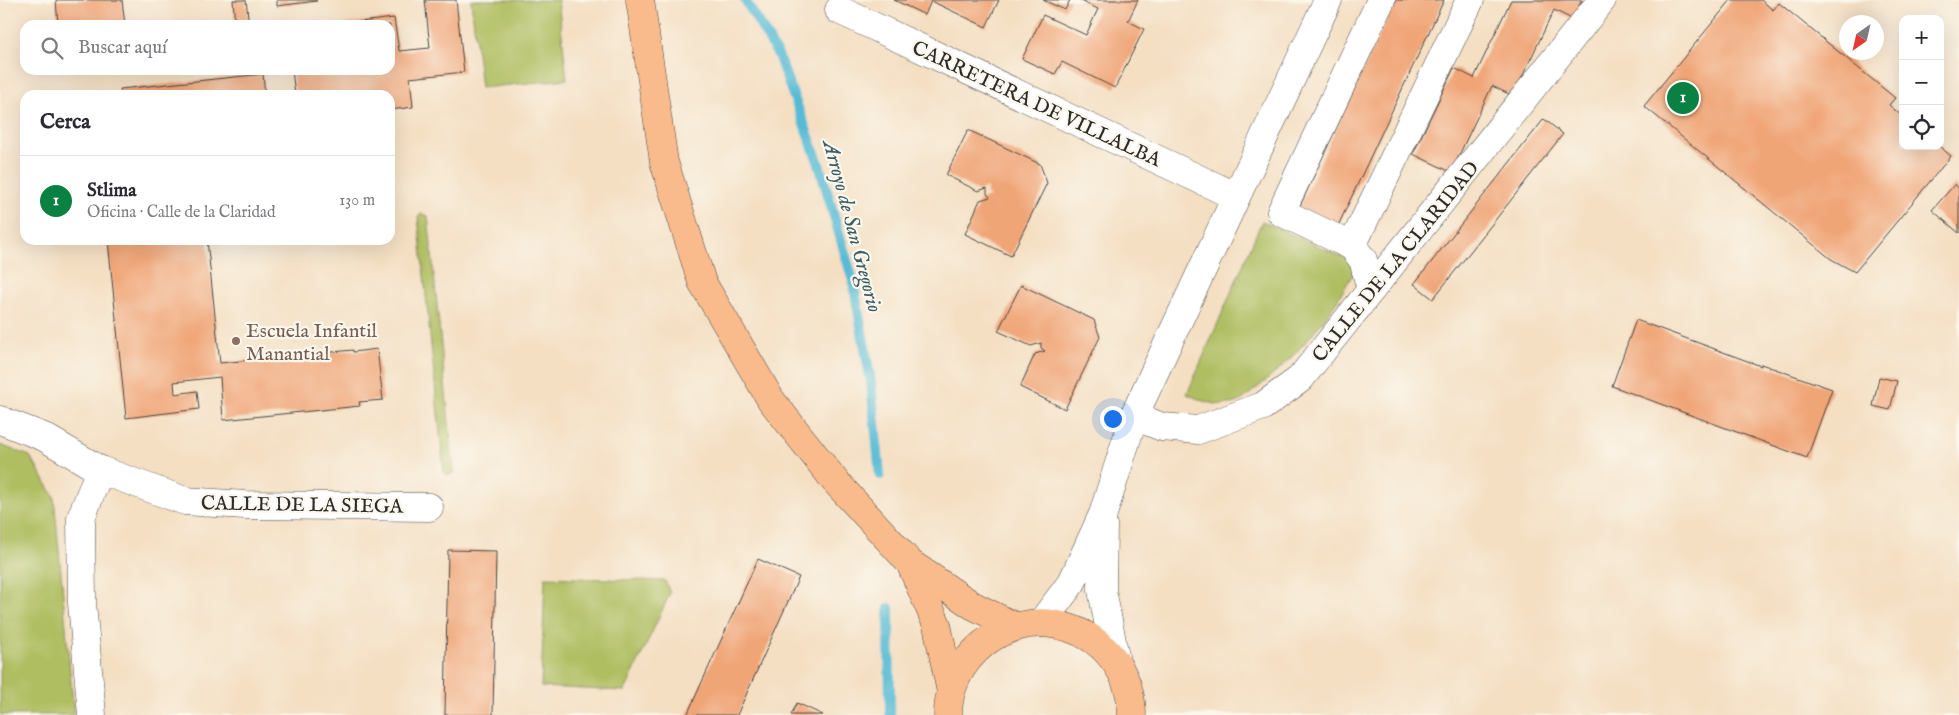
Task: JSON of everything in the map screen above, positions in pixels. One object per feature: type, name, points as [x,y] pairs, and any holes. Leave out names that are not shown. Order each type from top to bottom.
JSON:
[{"type":"main road","points":[[640,0],[664,162],[702,282],[770,400],[836,481],[910,563],[972,605],[1014,626]]},
{"type":"main road","points":[[910,563],[937,625],[950,703]]},
{"type":"main road","points":[[950,703],[960,670],[974,651],[993,636],[1014,626],[1041,623],[1062,625],[1083,633],[1101,646],[1116,662],[1126,681],[1132,702],[1132,715]]},
{"type":"street","points":[[1371,290],[1362,260],[1352,246],[1281,212],[1381,0]]},
{"type":"street","points":[[1352,246],[1470,0]]},
{"type":"street","name":"CALLE DE LA CLARIDAD","points":[[1134,416],[1162,427],[1198,430],[1263,406],[1300,379],[1602,0]]},
{"type":"street","points":[[1041,623],[1072,582],[1103,514],[1134,416],[1322,5]]},
{"type":"street","name":"CARRETERA DE VILLALBA","points":[[839,10],[1235,196]]},
{"type":"street","name":"CALLE DE LA SIEGA","points":[[0,420],[44,437],[100,470],[185,501],[245,505],[429,506]]},
{"type":"street","points":[[92,715],[82,603],[81,518],[100,470]]},
{"type":"street","points":[[1103,514],[1102,590],[1116,662]]},
{"type":"green space","points":[[471,0],[558,0],[567,79],[481,88]]},
{"type":"green space","points":[[421,214],[428,216],[454,472],[448,475],[444,473],[418,217]]},
{"type":"green space","points":[[1262,221],[1358,264],[1338,299],[1314,332],[1273,375],[1238,402],[1216,404],[1205,401],[1187,394]]},
{"type":"green space","points":[[0,445],[30,456],[54,496],[74,715],[0,715]]},
{"type":"green space","points":[[545,577],[665,581],[670,593],[625,691],[541,687]]},
{"type":"building","points":[[56,0],[122,0],[124,20],[58,20]]},
{"type":"building","points":[[233,0],[246,0],[248,20],[235,20]]},
{"type":"building","points":[[277,0],[316,0],[317,1],[277,6]]},
{"type":"building","points":[[425,0],[456,0],[464,72],[410,78],[413,107],[395,109],[395,90],[294,90],[293,75],[395,75],[395,25],[399,51],[430,48]]},
{"type":"building","points":[[894,0],[999,0],[986,27],[931,1],[925,15]]},
{"type":"building","points":[[1043,0],[1070,0],[1065,10]]},
{"type":"building","points":[[1079,0],[1138,0],[1128,21],[1144,29],[1115,88],[1062,62],[1055,74],[1022,59],[1043,15],[1086,35],[1098,9]]},
{"type":"building","points":[[1396,0],[1444,0],[1337,228],[1298,210]]},
{"type":"building","points":[[1511,0],[1582,0],[1572,19],[1554,10],[1513,96],[1492,86],[1451,172],[1413,154],[1454,68],[1474,78]]},
{"type":"building","points":[[1731,0],[1761,0],[1773,10],[1779,3],[1839,52],[1839,60],[1849,60],[1895,98],[1889,105],[1899,114],[1899,150],[1944,150],[1951,156],[1855,272],[1831,259],[1644,106]]},
{"type":"building","points":[[394,18],[394,20],[377,20]]},
{"type":"building","points":[[263,75],[265,90],[120,90]]},
{"type":"building","points":[[1544,119],[1563,134],[1433,299],[1414,284]]},
{"type":"building","points":[[968,130],[1040,164],[1047,183],[1011,256],[965,234],[980,200],[990,197],[987,194],[987,188],[978,191],[946,175]]},
{"type":"building","points":[[1955,184],[1959,189],[1959,233],[1932,210]]},
{"type":"building","points":[[109,245],[208,245],[220,363],[377,349],[383,400],[359,402],[360,406],[223,420],[220,377],[174,382],[175,394],[197,391],[199,409],[126,418]]},
{"type":"building","points":[[1021,285],[1094,320],[1100,337],[1065,409],[1020,387],[1035,354],[1045,351],[1041,348],[1041,343],[1031,346],[998,331]]},
{"type":"building","points":[[1636,320],[1761,366],[1761,364],[1832,389],[1807,458],[1612,386]]},
{"type":"building","points":[[1879,377],[1897,381],[1890,410],[1873,406]]},
{"type":"building","points":[[448,550],[496,551],[493,715],[445,715]]},
{"type":"building","points":[[758,559],[799,577],[737,715],[687,715]]},
{"type":"building","points":[[797,703],[823,715],[791,715]]},
{"type":"waterway","name":"Arroyo de San Gregorio","points":[[745,0],[778,55],[818,161],[853,281],[871,382],[880,475]]},
{"type":"waterway","points":[[889,608],[890,715]]},
{"type":"place","name":"Stlima","points":[[1683,98]]},
{"type":"place","name":"Escuela Infantil Manantial","points":[[236,341]]}]
